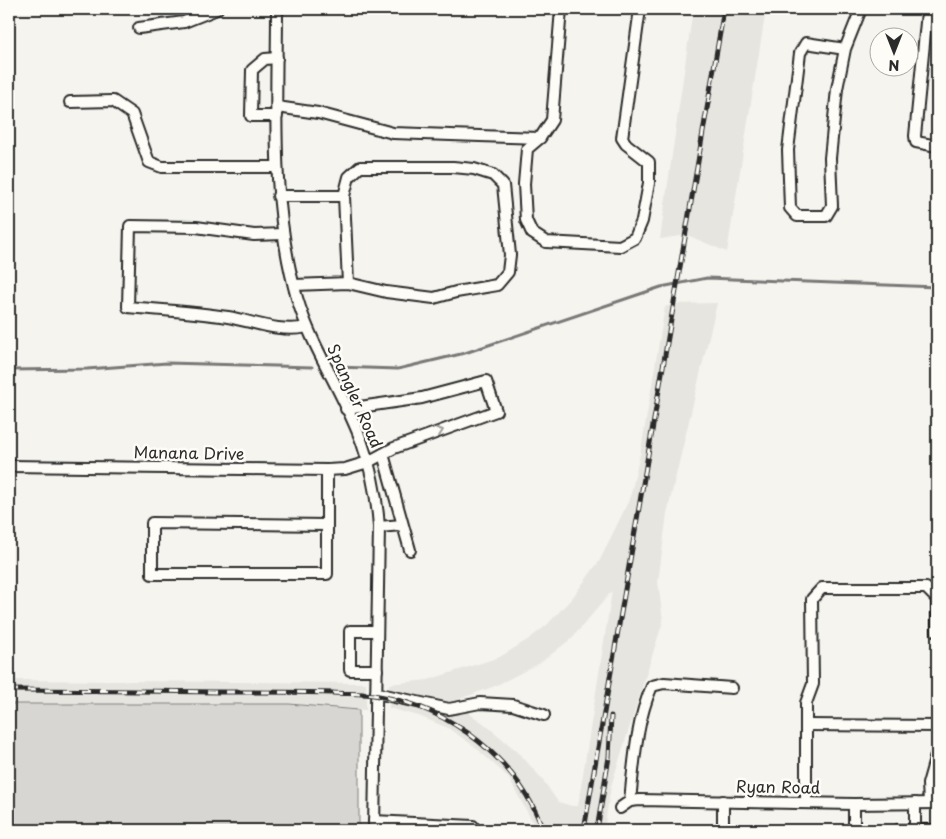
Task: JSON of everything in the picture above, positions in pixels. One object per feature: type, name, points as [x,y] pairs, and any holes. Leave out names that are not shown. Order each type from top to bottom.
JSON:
[{"type":"street","points":[[139,28],[184,22],[217,9]]},
{"type":"street","name":"Spangler Road","points":[[276,9],[278,196],[288,265],[307,327],[362,442],[377,496],[379,528],[374,826]]},
{"type":"street","points":[[561,9],[552,120],[540,138],[526,149],[524,184],[526,220],[532,233],[546,242],[572,245],[620,246],[635,238],[642,221],[649,183],[649,162],[626,144],[622,138],[640,9]]},
{"type":"street","points":[[845,49],[806,43],[800,53],[788,150],[790,208],[798,216],[826,216],[832,206],[830,158],[837,88],[845,49],[861,9]]},
{"type":"street","points":[[937,15],[927,12],[915,136],[916,142],[937,146]]},
{"type":"street","points":[[277,58],[265,59],[252,70],[252,116],[296,108],[393,132],[540,138]]},
{"type":"street","points":[[70,102],[113,102],[132,114],[149,162],[162,167],[277,167]]},
{"type":"street","points":[[294,286],[348,283],[386,292],[434,298],[497,285],[508,272],[510,255],[503,185],[493,175],[474,169],[453,167],[360,167],[349,177],[344,196],[348,283]]},
{"type":"street","points":[[278,196],[344,196]]},
{"type":"street","points":[[283,234],[254,235],[196,227],[130,226],[128,307],[226,317],[272,328],[294,330],[307,327]]},
{"type":"street","name":"Manana Drive","points":[[9,466],[344,469],[368,462],[394,448],[496,411],[486,381],[422,398],[346,408]]},
{"type":"street","points":[[383,454],[410,550]]},
{"type":"street","points":[[326,525],[152,523],[152,574],[327,574],[327,470]]},
{"type":"street","points":[[379,528],[402,525]]},
{"type":"street","points":[[806,803],[806,702],[813,684],[812,599],[822,588],[926,588],[937,599],[937,632]]},
{"type":"street","points":[[377,631],[350,631],[350,670],[377,670]]},
{"type":"street","points":[[620,808],[630,801],[636,747],[645,702],[652,686],[664,683],[732,688]]},
{"type":"street","points":[[376,693],[449,710],[480,703],[512,705],[544,715]]},
{"type":"street","points":[[806,725],[937,726]]},
{"type":"street","points":[[933,803],[928,784],[937,752]]},
{"type":"street","name":"Ryan Road","points":[[630,801],[854,804],[933,803]]},
{"type":"street","points":[[723,802],[723,830]]},
{"type":"street","points":[[915,803],[915,830]]},
{"type":"street","points":[[854,804],[854,830]]},
{"type":"street","points":[[374,826],[473,826],[473,830]]},
{"type":"street","points":[[898,830],[937,830]]},
{"type":"shaded area","points":[[693,9],[766,9],[727,252],[687,235],[660,239]]},
{"type":"shaded area","points":[[717,303],[667,513],[658,582],[663,621],[611,786],[604,830],[537,830],[508,777],[474,746],[448,728],[419,716],[389,708],[389,684],[428,680],[500,657],[547,625],[573,597],[600,560],[630,498],[641,450],[665,307],[675,304]],"holes":[[[612,591],[578,806],[558,802],[542,779],[518,752],[482,722],[451,702],[495,686],[540,663],[572,638]]]},
{"type":"shaded area","points":[[9,680],[366,683],[366,710],[289,704],[9,704]]},
{"type":"shaded area","points":[[9,704],[289,704],[359,710],[359,830],[9,830]]},
{"type":"waterway","points":[[335,367],[398,369],[465,353],[661,287],[707,278],[937,287]]},
{"type":"waterway","points":[[9,370],[87,369],[167,363],[312,367]]},
{"type":"railway","points":[[584,830],[724,9]]},
{"type":"railway","points":[[9,690],[333,693],[373,695],[406,702],[456,725],[479,741],[517,781],[532,805],[543,830]]},
{"type":"railway","points":[[597,830],[609,757],[611,716]]}]
